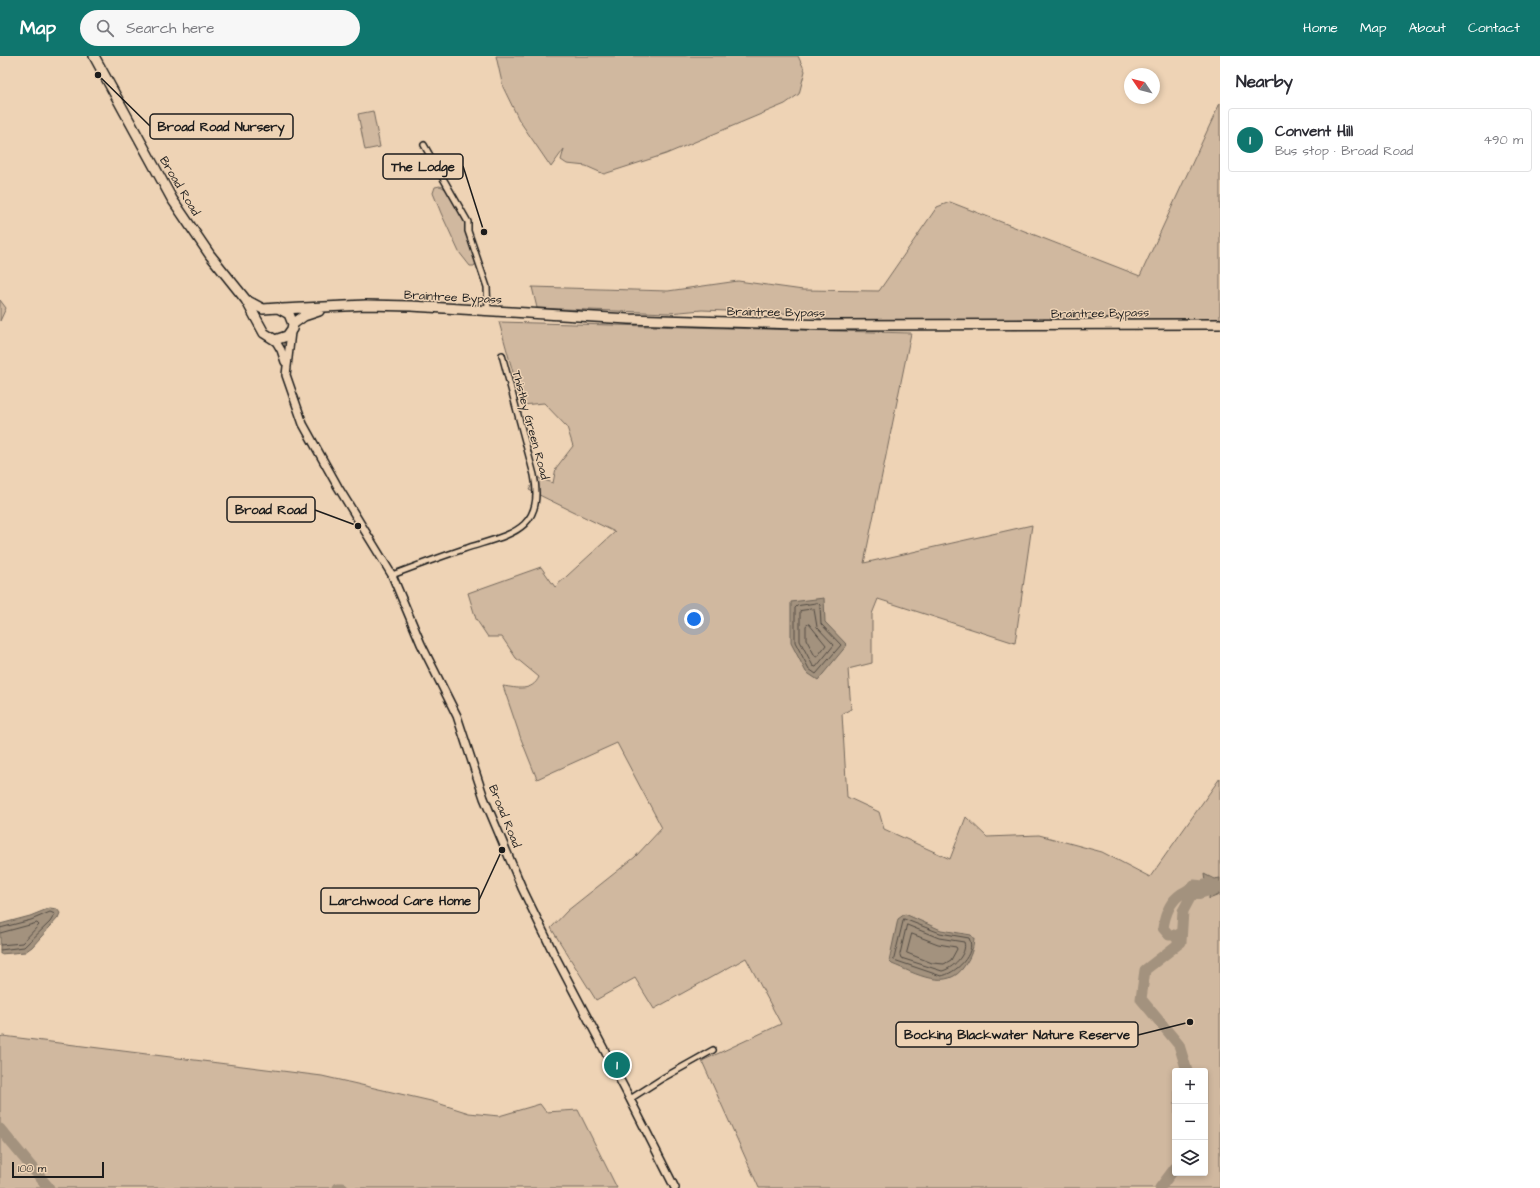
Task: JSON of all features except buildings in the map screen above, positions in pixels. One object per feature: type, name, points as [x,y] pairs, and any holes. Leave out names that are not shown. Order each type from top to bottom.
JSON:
[{"type":"highway","name":"Broad Road","points":[[94,56],[172,199],[210,255],[246,300],[264,333],[275,340]]},
{"type":"highway","name":"Broad Road","points":[[246,300],[263,309],[282,310]]},
{"type":"highway","name":"Braintree Bypass","points":[[282,310],[366,305],[628,319],[828,325],[1220,324]]},
{"type":"highway","name":"Braintree Bypass","points":[[292,328],[304,316],[332,308]]},
{"type":"highway","points":[[261,328],[263,316],[269,310]]},
{"type":"highway","points":[[275,340],[282,339],[292,328],[289,314],[282,310]]},
{"type":"main road","name":"Broad Road","points":[[286,366],[292,328]]},
{"type":"main road","name":"Broad Road","points":[[275,340],[282,350],[290,390],[306,431],[338,488],[392,575],[418,636],[457,716],[484,798],[522,888],[552,952],[630,1099],[675,1188]]},
{"type":"street","points":[[424,145],[468,222],[468,231],[487,287],[488,311]]},
{"type":"street","name":"Thistley Green Road","points":[[392,575],[514,533],[521,527],[534,507],[537,486],[502,355]]},
{"type":"street","points":[[630,1099],[662,1078],[713,1050]]},
{"type":"shaded area","points":[[496,56],[798,56],[805,71],[799,94],[785,104],[666,154],[604,174],[586,166],[567,164],[561,160],[564,149],[551,167],[519,120],[503,87]]},
{"type":"shaded area","points":[[1220,103],[1220,319],[825,320],[804,314],[702,310],[669,313],[537,308],[532,287],[668,291],[738,281],[803,290],[879,291],[937,207],[950,202],[1140,276]]},
{"type":"shaded area","points":[[373,111],[380,147],[365,150],[358,114]]},
{"type":"shaded area","points":[[440,186],[446,189],[466,225],[466,234],[476,263],[474,266],[470,266],[459,252],[441,213],[433,193],[435,187]]},
{"type":"shaded area","points":[[0,300],[6,308],[0,321]]},
{"type":"shaded area","points":[[499,322],[911,333],[864,563],[1032,525],[1015,643],[878,599],[872,614],[872,663],[848,669],[851,709],[842,714],[847,797],[879,812],[884,829],[950,859],[966,817],[987,837],[1039,835],[1102,852],[1150,877],[1220,778],[1220,1188],[759,1188],[702,1061],[781,1024],[746,958],[654,1009],[635,978],[596,1000],[551,928],[567,911],[635,857],[662,828],[617,743],[537,779],[521,739],[503,686],[519,688],[528,687],[536,682],[539,677],[516,658],[502,637],[488,637],[476,619],[468,593],[541,567],[555,587],[615,532],[529,490],[536,477],[553,483],[556,468],[573,446],[567,427],[544,403],[522,405]]},
{"type":"shaded area","points":[[3,1036],[322,1076],[431,1101],[469,1113],[499,1116],[540,1104],[546,1112],[578,1110],[617,1188],[0,1188],[0,1037]]},
{"type":"water","points":[[824,598],[825,622],[847,645],[818,680],[806,672],[791,643],[791,602]]},
{"type":"water","points":[[1204,874],[1214,879],[1220,878],[1219,895],[1209,899],[1210,884],[1205,882]]},
{"type":"water","points":[[50,908],[57,909],[60,913],[58,918],[32,947],[25,952],[0,954],[0,924],[30,916]]},
{"type":"water","points":[[905,914],[941,930],[971,935],[974,939],[969,959],[958,973],[950,978],[931,978],[911,972],[892,964],[889,961],[898,919]]},
{"type":"waterway","points":[[1181,942],[1174,935],[1169,935],[1163,928],[1168,909],[1177,897],[1194,885],[1203,886],[1209,883]]},
{"type":"waterway","points":[[1186,1068],[1179,1045],[1141,999],[1145,970],[1181,942],[1183,911],[1191,896],[1220,887]]},
{"type":"waterway","points":[[0,1129],[49,1188]]},
{"type":"waterway","points":[[1160,1188],[1172,1172]]},
{"type":"waterway","points":[[338,1188],[343,1188]]},
{"type":"place","name":"Broad Road Nursery","points":[[98,75]]},
{"type":"place","name":"The Lodge","points":[[484,232]]},
{"type":"place","name":"Broad Road","points":[[358,526]]},
{"type":"place","name":"Larchwood Care Home","points":[[502,850]]},
{"type":"place","name":"Bocking Blackwater Nature Reserve","points":[[1190,1022]]},
{"type":"place","name":"Convent Hill","points":[[617,1065]]}]
